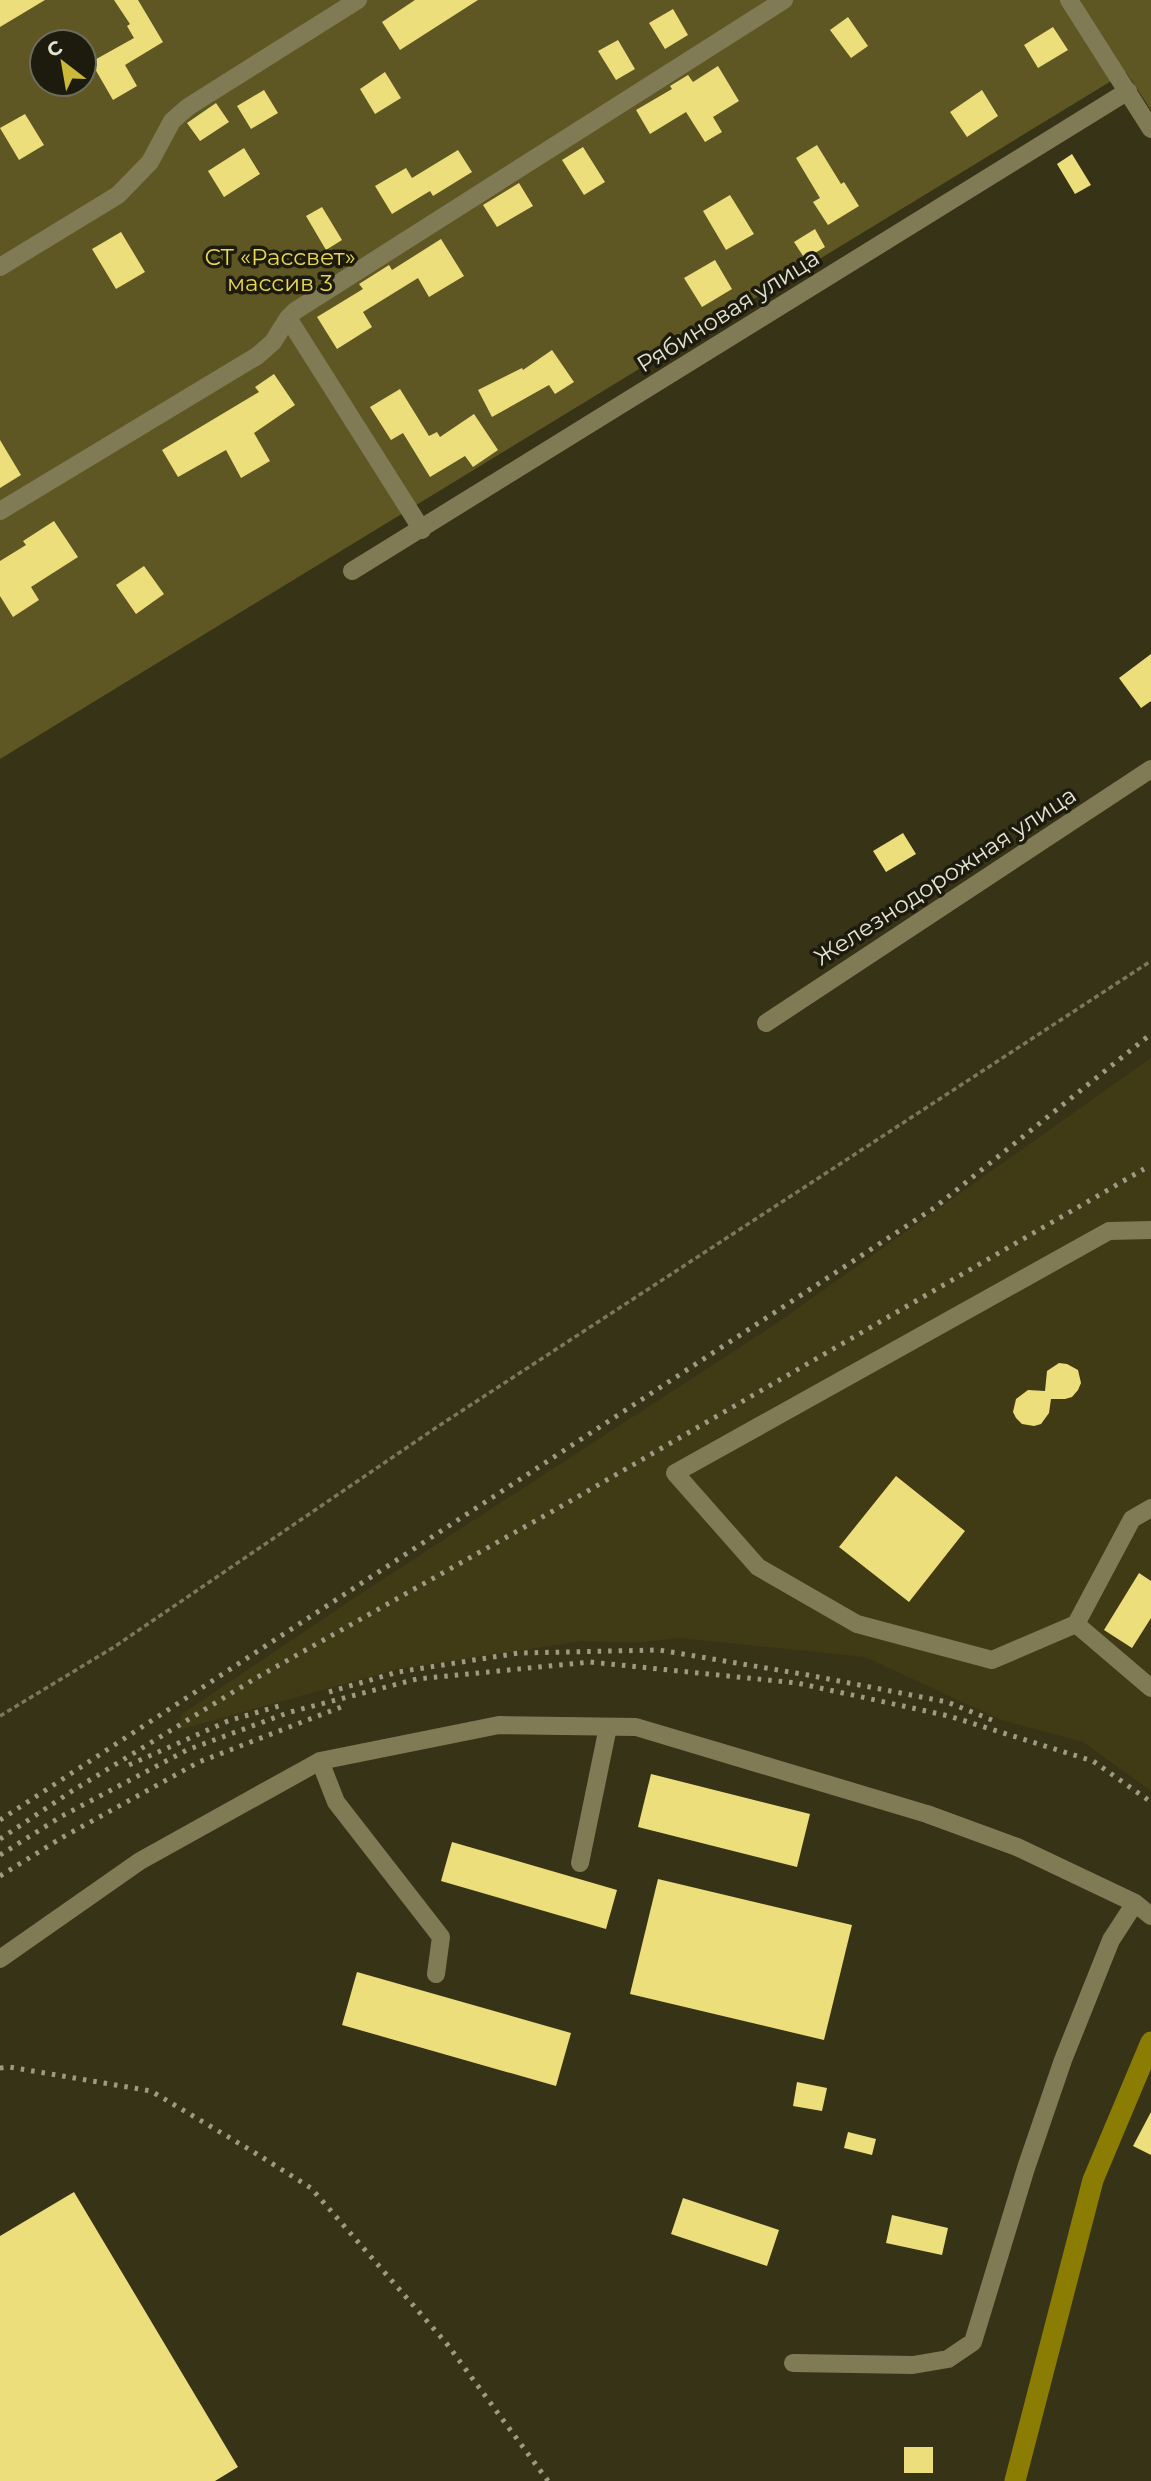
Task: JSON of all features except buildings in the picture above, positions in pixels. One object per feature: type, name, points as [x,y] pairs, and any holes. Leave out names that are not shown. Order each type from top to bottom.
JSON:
[{"type":"street","points":[[0,267],[118,195],[150,162],[172,121],[188,107],[358,0]]},
{"type":"street","points":[[0,511],[257,356],[273,342],[295,311],[784,0]]},
{"type":"street","points":[[1069,0],[1151,129]]},
{"type":"street","name":"Рябиновая улица","points":[[352,571],[1128,91]]},
{"type":"street","points":[[288,318],[422,530]]},
{"type":"street","name":"Железнодорожная улица","points":[[766,1023],[1151,769]]},
{"type":"street","points":[[1151,1230],[1109,1231],[675,1473],[758,1567],[857,1624],[992,1660],[1076,1624],[1132,1519],[1151,1508]]},
{"type":"street","points":[[1076,1624],[1151,1689]]},
{"type":"street","points":[[0,1959],[140,1861],[320,1761],[499,1726],[636,1727],[927,1814],[1017,1847],[1135,1903],[1151,1916]]},
{"type":"street","points":[[580,1863],[608,1727]]},
{"type":"street","points":[[320,1761],[336,1802],[441,1937],[436,1973]]},
{"type":"street","points":[[793,2363],[914,2365],[948,2359],[974,2342],[1026,2168],[1063,2060],[1111,1940],[1135,1903]]},
{"type":"path","points":[[0,1716],[114,1647],[438,1427],[1151,961]]},
{"type":"shaded area","points":[[1151,1058],[1151,1791],[1083,1742],[1001,1720],[865,1657],[680,1638],[637,1643],[583,1641],[398,1669],[179,1730],[182,1714],[354,1598],[774,1325]]},
{"type":"green space","name":"СТ «Рассвет» массив 3","points":[[0,0],[1151,0],[1151,110],[1126,72],[0,759]]},
{"type":"waterway","points":[[1015,2481],[1093,2180],[1151,2042]]},
{"type":"railway","points":[[0,1820],[934,1208],[1151,1034]]},
{"type":"railway","points":[[0,1839],[72,1791],[256,1678],[560,1507],[1144,1169]]},
{"type":"railway","points":[[329,1692],[398,1672],[519,1653],[659,1650],[947,1702],[992,1720]]},
{"type":"railway","points":[[0,1855],[62,1816],[187,1750],[290,1712],[417,1679],[590,1662],[797,1683],[949,1716],[1093,1761],[1151,1802]]},
{"type":"railway","points":[[129,1765],[228,1721],[282,1705]]},
{"type":"railway","points":[[0,1876],[63,1837],[199,1762],[341,1707]]},
{"type":"railway","points":[[0,2068],[9,2067],[151,2091],[311,2188],[447,2344],[548,2481]]}]
